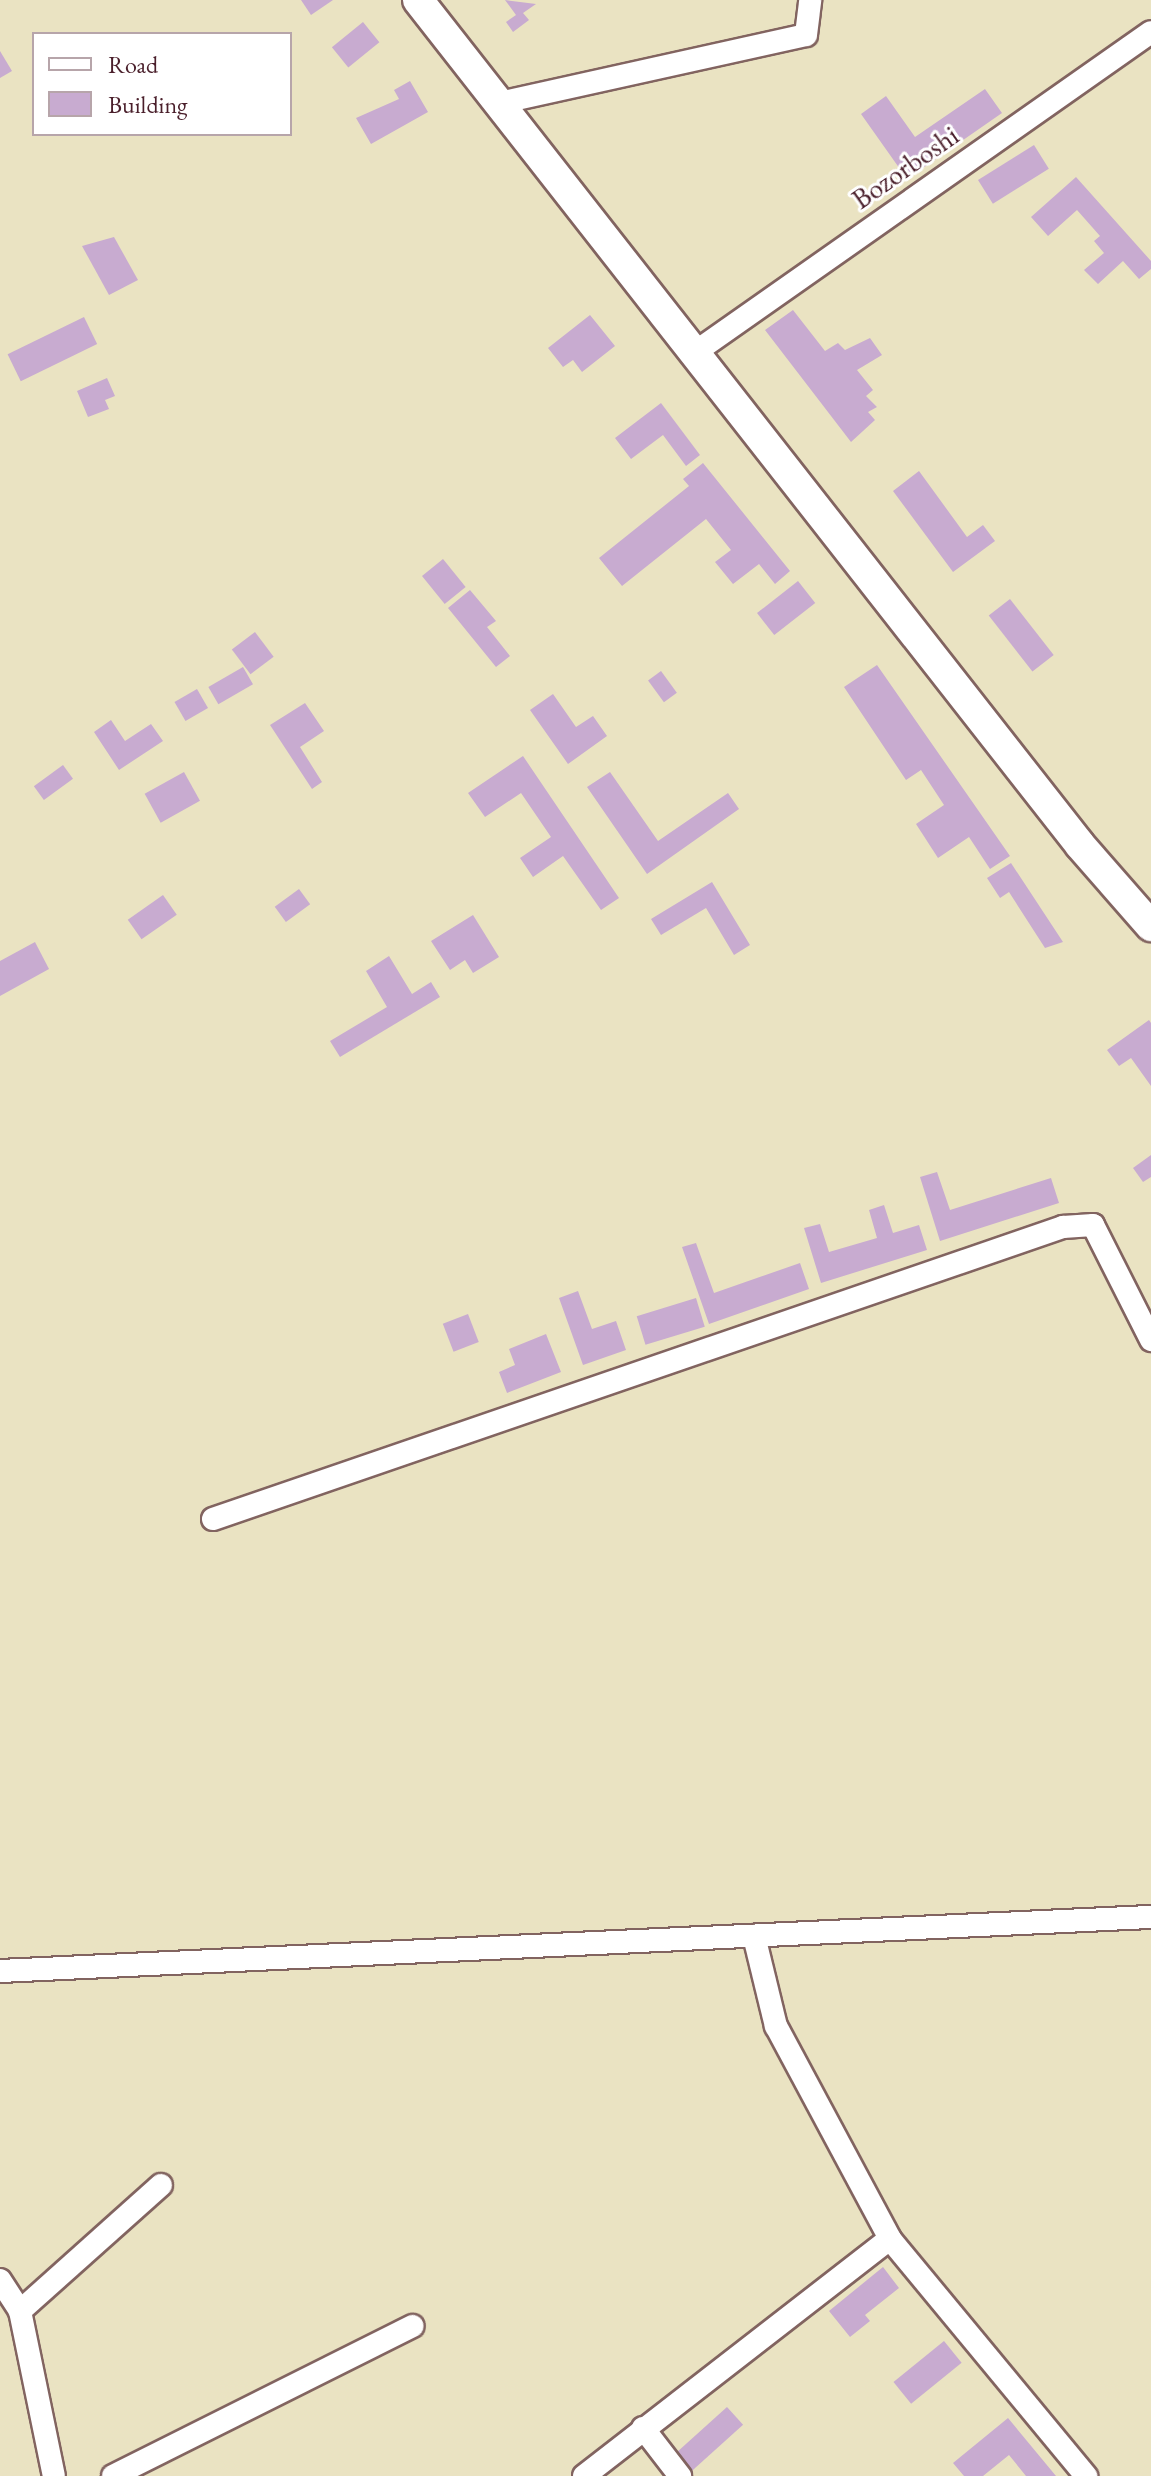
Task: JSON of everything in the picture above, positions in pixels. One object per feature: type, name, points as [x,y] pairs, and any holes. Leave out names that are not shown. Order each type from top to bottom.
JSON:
[{"type":"main road","points":[[418,0],[1070,833],[1151,926]]},
{"type":"street","points":[[499,103],[806,35],[810,0]]},
{"type":"street","name":"Bozorboshi","points":[[694,353],[1151,32]]},
{"type":"street","points":[[213,1519],[1063,1227],[1093,1225],[1151,1340]]},
{"type":"street","points":[[0,1971],[1151,1917]]},
{"type":"street","points":[[754,1936],[776,2026],[890,2239],[1086,2476]]},
{"type":"street","points":[[20,2311],[161,2185]]},
{"type":"street","points":[[584,2476],[890,2239]]},
{"type":"street","points":[[0,2280],[20,2311],[54,2476]]},
{"type":"street","points":[[113,2476],[413,2326]]},
{"type":"street","points":[[643,2428],[680,2476]]},
{"type":"building","points":[[301,0],[333,0],[311,15]]},
{"type":"building","points":[[505,0],[536,4],[523,13],[529,20],[513,32],[506,22],[516,15]]},
{"type":"building","points":[[363,22],[379,42],[348,67],[332,47]]},
{"type":"building","points":[[0,51],[12,71],[0,78]]},
{"type":"building","points":[[410,81],[428,112],[371,144],[356,118],[399,99],[394,90]]},
{"type":"building","points":[[985,89],[1002,113],[907,179],[861,114],[886,96],[915,137]]},
{"type":"building","points":[[1034,145],[1049,169],[993,204],[978,180]]},
{"type":"building","points":[[1076,177],[1151,261],[1151,269],[1139,279],[1123,261],[1098,284],[1084,270],[1104,253],[1094,241],[1100,236],[1077,210],[1048,236],[1031,217]]},
{"type":"building","points":[[114,237],[138,280],[109,295],[82,246]]},
{"type":"building","points":[[793,310],[825,351],[838,343],[845,350],[870,338],[882,355],[857,370],[873,390],[866,396],[877,407],[868,412],[875,420],[851,442],[765,330]]},
{"type":"building","points":[[590,315],[615,346],[582,372],[573,360],[563,367],[548,348]]},
{"type":"building","points":[[84,317],[97,344],[21,381],[8,354]]},
{"type":"building","points":[[107,378],[115,396],[105,400],[109,409],[88,417],[77,391]]},
{"type":"building","points":[[661,403],[700,455],[686,466],[663,435],[631,459],[615,438]]},
{"type":"building","points":[[703,463],[790,571],[775,584],[759,564],[733,584],[715,562],[731,550],[706,519],[622,586],[599,558],[689,486],[683,479]]},
{"type":"building","points":[[919,471],[967,537],[983,525],[995,541],[953,572],[893,491]]},
{"type":"building","points":[[443,559],[466,587],[445,604],[422,576]]},
{"type":"building","points":[[798,581],[815,603],[774,635],[757,613]]},
{"type":"building","points":[[470,590],[496,621],[487,627],[510,656],[496,667],[448,608]]},
{"type":"building","points":[[1010,599],[1054,655],[1032,672],[989,616]]},
{"type":"building","points":[[255,632],[274,657],[250,674],[232,649]]},
{"type":"building","points":[[877,665],[1010,856],[990,869],[969,837],[938,858],[916,824],[944,805],[921,770],[906,780],[844,687]]},
{"type":"building","points":[[243,667],[253,684],[218,704],[208,687]]},
{"type":"building","points":[[661,671],[677,693],[664,702],[648,680]]},
{"type":"building","points":[[197,689],[208,708],[185,721],[174,702]]},
{"type":"building","points":[[553,694],[576,727],[593,716],[607,736],[568,764],[530,710]]},
{"type":"building","points":[[305,703],[324,731],[300,747],[322,782],[312,789],[270,725]]},
{"type":"building","points":[[111,720],[125,741],[151,724],[163,741],[119,770],[94,732]]},
{"type":"building","points":[[523,756],[619,898],[601,910],[563,856],[533,877],[520,858],[551,837],[521,793],[485,817],[468,793]]},
{"type":"building","points":[[63,765],[73,779],[44,800],[34,786]]},
{"type":"building","points":[[184,772],[200,801],[161,823],[145,794]]},
{"type":"building","points":[[610,772],[658,841],[728,793],[739,809],[647,874],[587,787]]},
{"type":"building","points":[[1011,863],[1063,942],[1045,948],[1009,892],[1000,898],[987,878]]},
{"type":"building","points":[[712,882],[750,945],[734,955],[706,908],[661,935],[651,919]]},
{"type":"building","points":[[299,889],[310,904],[286,922],[275,907]]},
{"type":"building","points":[[163,895],[177,915],[142,939],[128,920]]},
{"type":"building","points":[[473,915],[499,957],[473,973],[465,960],[450,970],[431,941]]},
{"type":"building","points":[[35,942],[49,969],[0,996],[0,961]]},
{"type":"building","points":[[389,956],[412,994],[431,982],[440,997],[340,1057],[330,1041],[387,1007],[366,971]]},
{"type":"building","points":[[1149,1020],[1151,1086],[1131,1058],[1119,1066],[1107,1050]]},
{"type":"building","points":[[1151,1155],[1151,1177],[1143,1182],[1133,1168]]},
{"type":"building","points":[[937,1172],[950,1210],[1051,1178],[1059,1203],[940,1241],[920,1177]]},
{"type":"building","points":[[884,1205],[893,1233],[919,1225],[927,1250],[821,1283],[804,1228],[820,1224],[829,1252],[877,1238],[869,1210]]},
{"type":"building","points":[[696,1243],[714,1293],[800,1263],[809,1289],[709,1324],[682,1247]]},
{"type":"building","points":[[578,1291],[592,1329],[616,1321],[626,1350],[583,1365],[559,1298]]},
{"type":"building","points":[[696,1298],[705,1327],[645,1345],[637,1316]]},
{"type":"building","points":[[468,1314],[479,1342],[454,1352],[443,1324]]},
{"type":"building","points":[[546,1334],[561,1372],[507,1393],[499,1372],[515,1365],[509,1349]]},
{"type":"building","points":[[883,2267],[899,2288],[865,2315],[870,2321],[850,2337],[829,2311]]},
{"type":"building","points":[[944,2341],[962,2363],[911,2404],[893,2382]]},
{"type":"building","points":[[727,2407],[743,2425],[690,2473],[673,2455]]},
{"type":"building","points":[[1008,2418],[1056,2476],[1026,2476],[1009,2455],[983,2476],[964,2476],[953,2463]]}]
